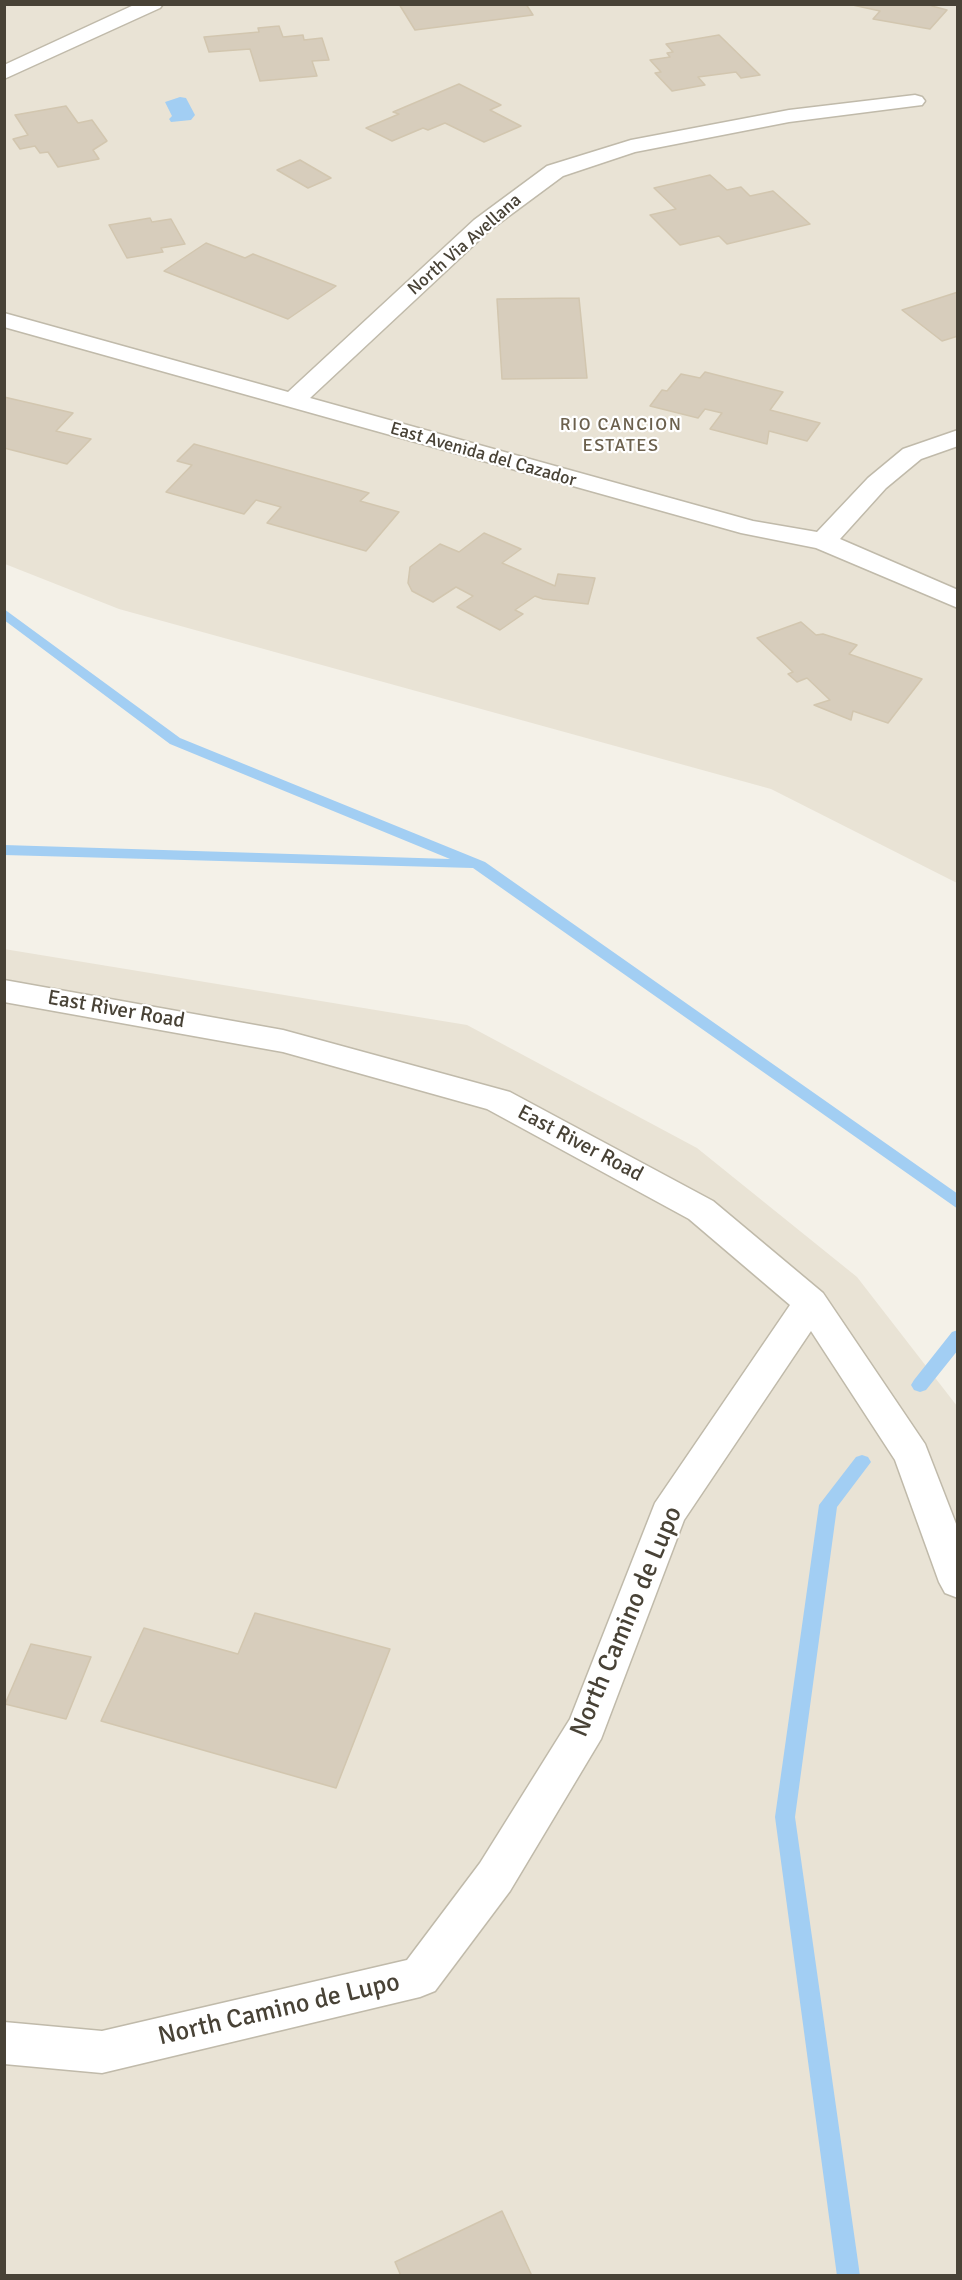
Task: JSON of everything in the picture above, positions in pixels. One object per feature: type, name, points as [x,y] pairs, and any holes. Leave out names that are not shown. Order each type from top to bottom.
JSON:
[{"type":"street","points":[[4,73],[25,66],[153,4]]},
{"type":"street","name":"North Via Avellana","points":[[292,401],[482,225],[555,171],[631,146],[789,116],[915,101]]},
{"type":"street","name":"East Avenida del Cazador","points":[[4,320],[750,528],[823,541],[957,600]]},
{"type":"street","points":[[823,541],[878,483],[912,454],[957,437]]},
{"type":"street","name":"East River Road","points":[[4,991],[283,1041],[498,1100],[701,1210],[811,1303],[858,1370],[912,1455],[957,1582]]},
{"type":"street","name":"North Camino de Lupo","points":[[4,2043],[102,2052],[420,1977],[495,1877],[587,1726],[668,1514],[811,1303]]},
{"type":"shaded area","points":[[4,5],[957,5],[957,883],[771,789],[119,609],[5,564]]},
{"type":"shaded area","points":[[4,949],[467,1025],[697,1148],[857,1277],[957,1406],[957,2275],[5,2275]]},
{"type":"water","points":[[180,97],[186,98],[195,115],[191,120],[171,122],[169,119],[172,116],[165,102]]},
{"type":"building","points":[[399,4],[526,4],[533,15],[415,30]]},
{"type":"building","points":[[848,4],[941,4],[932,6],[947,10],[930,29],[873,19],[880,11]]},
{"type":"building","points":[[279,26],[283,37],[303,35],[304,40],[322,38],[329,60],[312,61],[317,76],[260,81],[250,49],[209,52],[204,37],[259,32],[258,28]]},
{"type":"building","points":[[719,35],[760,75],[741,78],[736,72],[698,77],[705,85],[672,91],[655,73],[661,72],[650,60],[670,57],[667,53],[673,52],[666,44]]},
{"type":"building","points":[[459,84],[501,105],[490,110],[521,126],[484,142],[445,123],[428,130],[423,128],[392,141],[366,128],[399,114],[393,112]]},
{"type":"building","points":[[66,106],[78,123],[92,120],[107,141],[93,150],[99,159],[58,167],[48,152],[40,153],[35,146],[20,149],[13,139],[28,135],[15,115]]},
{"type":"building","points":[[300,160],[331,178],[308,188],[277,170]]},
{"type":"building","points":[[710,175],[727,190],[741,187],[750,196],[773,191],[810,224],[727,244],[719,236],[680,245],[650,215],[676,209],[654,188]]},
{"type":"building","points":[[150,218],[152,222],[171,219],[185,244],[161,248],[163,252],[127,258],[109,225]]},
{"type":"building","points":[[206,243],[245,258],[253,254],[336,286],[288,319],[164,271]]},
{"type":"building","points":[[958,292],[958,336],[942,341],[902,310]]},
{"type":"building","points":[[579,298],[587,378],[502,379],[497,299]]},
{"type":"building","points":[[705,372],[783,392],[770,410],[820,423],[807,441],[769,431],[767,444],[710,429],[722,413],[705,409],[698,418],[650,406],[662,390],[667,391],[681,374],[700,378]]},
{"type":"building","points":[[4,397],[73,413],[56,431],[91,439],[67,464],[4,448]]},
{"type":"building","points":[[194,444],[369,493],[360,501],[399,512],[366,551],[267,523],[281,507],[256,500],[244,514],[166,492],[192,465],[177,461]]},
{"type":"building","points":[[484,533],[521,549],[502,563],[555,586],[558,574],[595,578],[588,604],[535,596],[515,610],[523,614],[500,630],[457,607],[473,596],[456,587],[433,602],[412,591],[408,583],[410,567],[440,544],[459,552]]},
{"type":"building","points":[[801,622],[816,635],[823,634],[857,645],[849,654],[922,679],[888,723],[853,711],[851,720],[814,705],[830,700],[807,678],[797,682],[788,674],[793,672],[757,638]]},
{"type":"building","points":[[255,1613],[390,1649],[336,1788],[101,1721],[144,1628],[238,1654]]},
{"type":"building","points":[[31,1644],[91,1657],[66,1719],[5,1704]]},
{"type":"building","points":[[502,2211],[532,2276],[401,2276],[395,2262]]},
{"type":"waterway","points":[[4,613],[175,741],[480,865],[958,1203]]},
{"type":"waterway","points":[[4,850],[468,864]]},
{"type":"waterway","points":[[920,1385],[958,1337]]},
{"type":"waterway","points":[[849,2276],[785,1817],[828,1505],[862,1462]]},
{"type":"district","name":"RIO CANCION ESTATES","points":[[621,435]]}]
